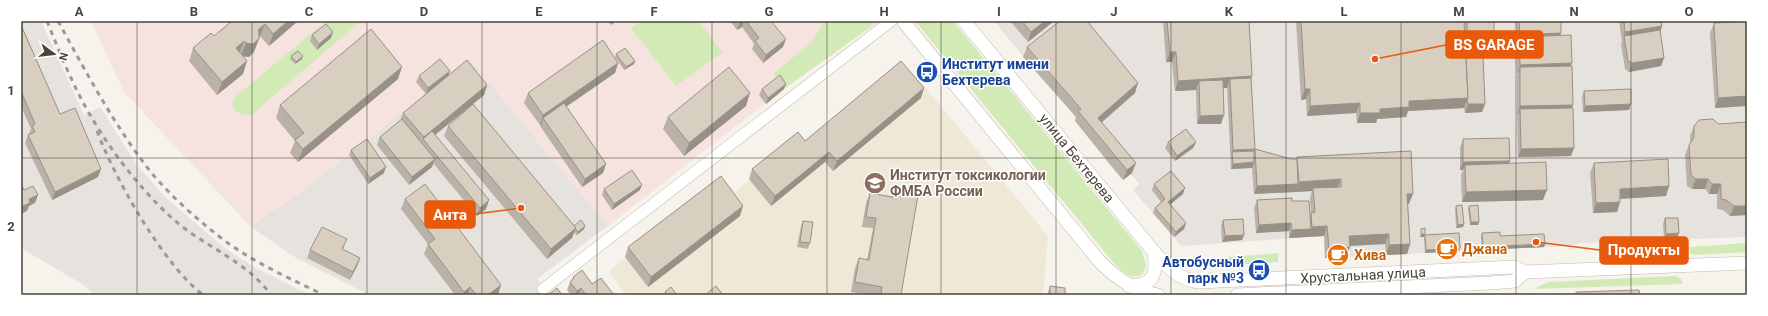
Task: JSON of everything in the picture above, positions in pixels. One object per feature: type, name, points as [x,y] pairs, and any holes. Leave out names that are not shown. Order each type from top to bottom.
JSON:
[{"type":"street","points":[[543,289],[892,21]]},
{"type":"street","points":[[903,21],[1100,262],[1113,275],[1129,286],[1158,295]]},
{"type":"street","name":"улица Бехтерева","points":[[964,21],[1154,252],[1170,269],[1182,278],[1199,282]]},
{"type":"street","points":[[1129,286],[1145,284],[1152,278],[1155,271],[1154,252]]},
{"type":"street","name":"Хрустальная улица","points":[[1199,282],[1514,267],[1525,272],[1747,263]]},
{"type":"street","name":"Хрустальная улица","points":[[1237,295],[1491,283],[1515,281],[1525,272]]},
{"type":"shaded area","points":[[21,21],[41,21],[84,115],[100,107],[137,165],[166,198],[226,249],[256,268],[310,295],[95,295],[82,284],[21,248]]},
{"type":"shaded area","points":[[91,21],[874,21],[876,23],[784,89],[608,226],[470,59],[298,194],[250,226],[124,92]]},
{"type":"shaded area","points":[[994,21],[1747,21],[1747,237],[1581,243],[1569,246],[1325,258],[1324,236],[1181,246],[1133,190],[1140,184],[1130,174],[1123,180],[1115,172],[1075,121],[1077,119]]},
{"type":"shaded area","points":[[470,59],[608,226],[537,279],[551,295],[369,295],[291,255],[250,226],[298,194]]},
{"type":"shaded area","name":"Институт токсикологии ФМБА России","points":[[921,82],[1048,236],[1043,295],[626,295],[609,271],[625,257],[725,181],[735,192],[749,180]]},
{"type":"green space","points":[[326,21],[361,21],[251,115],[241,114],[234,109],[232,103],[235,97]]},
{"type":"green space","points":[[641,21],[698,21],[723,52],[676,86],[631,28]]},
{"type":"green space","points":[[824,21],[874,21],[876,23],[784,89],[773,74],[813,41]]},
{"type":"green space","points":[[915,21],[953,21],[1142,251],[1146,266],[1143,274],[1134,277],[1130,276],[1113,262]]},
{"type":"green space","points":[[1747,243],[1747,252],[1695,255],[1690,254],[1689,247]]},
{"type":"green space","points":[[1278,253],[1278,262],[1199,267],[1188,265],[1182,261]]},
{"type":"green space","points":[[1675,276],[1681,279],[1683,284],[1534,289],[1548,282]]},
{"type":"building","points":[[232,21],[288,21],[273,34],[265,24],[258,30],[259,39],[253,44],[246,43],[244,41],[236,48],[247,61],[222,82],[193,48],[211,33],[214,36]]},
{"type":"building","points":[[746,21],[771,21],[786,39],[766,55],[755,41],[759,38]]},
{"type":"building","points":[[1022,21],[1045,21],[1031,32]]},
{"type":"building","points":[[1060,21],[1087,21],[1138,83],[1098,118],[1136,163],[1127,170],[1078,111],[1081,109],[1027,47]]},
{"type":"building","points":[[1167,21],[1249,21],[1252,76],[1178,81],[1176,52],[1170,52]]},
{"type":"building","points":[[1301,21],[1464,21],[1468,98],[1409,101],[1409,107],[1380,109],[1380,113],[1360,113],[1360,103],[1310,106],[1310,89],[1305,89]]},
{"type":"building","points":[[1467,21],[1494,21],[1494,31],[1482,32],[1485,104],[1468,104],[1467,100],[1465,33],[1467,32]]},
{"type":"building","points":[[1519,21],[1561,21],[1561,33],[1520,35]]},
{"type":"building","points":[[1624,21],[1661,21],[1662,26],[1625,32]]},
{"type":"building","points":[[1747,21],[1747,96],[1718,98],[1714,23]]},
{"type":"building","points":[[326,24],[333,32],[319,44],[312,35]]},
{"type":"building","points":[[21,25],[60,114],[75,108],[101,169],[55,192],[28,135],[35,132],[32,126],[35,124],[21,91]]},
{"type":"building","points":[[371,29],[402,67],[303,149],[295,140],[304,133],[280,105]]},
{"type":"building","points":[[1660,30],[1664,58],[1632,63],[1628,61],[1624,36]]},
{"type":"building","points":[[1571,35],[1572,63],[1520,65],[1519,37]]},
{"type":"building","points":[[603,40],[618,63],[543,115],[528,93]]},
{"type":"building","points":[[625,48],[635,61],[626,67],[616,54]]},
{"type":"building","points":[[298,51],[303,56],[296,62],[291,56]]},
{"type":"building","points":[[440,59],[450,71],[428,88],[419,76]]},
{"type":"building","points":[[467,60],[487,85],[424,137],[403,113]]},
{"type":"building","points":[[901,61],[924,88],[837,161],[829,152],[775,196],[752,169],[798,132],[805,141]]},
{"type":"building","points":[[1572,66],[1573,105],[1520,106],[1520,67]]},
{"type":"building","points":[[729,67],[750,93],[689,143],[668,117]]},
{"type":"building","points":[[780,75],[786,84],[768,98],[762,89]]},
{"type":"building","points":[[1251,78],[1255,149],[1233,150],[1230,79]]},
{"type":"building","points":[[1223,80],[1224,115],[1200,116],[1199,81]]},
{"type":"building","points":[[1631,89],[1631,104],[1585,106],[1584,91]]},
{"type":"building","points":[[564,103],[606,164],[585,179],[543,118]]},
{"type":"building","points":[[473,104],[576,228],[551,249],[448,126]]},
{"type":"building","points":[[1573,108],[1574,148],[1521,149],[1520,109]]},
{"type":"building","points":[[402,119],[435,159],[412,177],[380,137]]},
{"type":"building","points":[[1713,119],[1718,124],[1747,122],[1747,206],[1734,206],[1726,200],[1721,199],[1721,184],[1712,184],[1708,179],[1696,179],[1691,175],[1689,145],[1694,137],[1694,126],[1699,120]]},
{"type":"building","points":[[1186,129],[1196,142],[1177,156],[1168,142]]},
{"type":"building","points":[[432,131],[489,200],[480,208],[423,139]]},
{"type":"building","points":[[1509,138],[1510,161],[1463,162],[1463,139]]},
{"type":"building","points":[[367,139],[386,167],[370,178],[351,150]]},
{"type":"building","points":[[1255,149],[1291,159],[1297,159],[1298,184],[1257,186]]},
{"type":"building","points":[[1254,151],[1254,162],[1233,164],[1232,152]]},
{"type":"building","points":[[1411,151],[1413,194],[1407,194],[1410,244],[1389,245],[1389,234],[1349,236],[1350,247],[1329,248],[1327,226],[1312,227],[1311,213],[1315,212],[1313,188],[1341,187],[1341,179],[1299,182],[1297,157]]},
{"type":"building","points":[[1668,159],[1669,186],[1620,189],[1620,202],[1596,203],[1594,163]]},
{"type":"building","points":[[1546,162],[1547,190],[1466,192],[1465,165]]},
{"type":"building","points":[[632,170],[642,185],[614,204],[604,189]]},
{"type":"building","points":[[1171,171],[1185,188],[1168,202],[1186,223],[1176,232],[1155,208],[1165,199],[1154,184]]},
{"type":"building","points":[[721,176],[743,206],[651,277],[628,247]]},
{"type":"building","points":[[21,184],[24,190],[33,186],[38,195],[29,199],[30,203],[21,207]]},
{"type":"building","points":[[425,184],[501,285],[488,295],[476,295],[470,287],[464,292],[428,244],[435,239],[405,199]]},
{"type":"building","points":[[903,188],[914,190],[918,195],[901,295],[883,295],[881,293],[882,287],[855,282],[859,258],[869,260],[876,218],[866,217],[870,193],[897,198],[898,192]]},
{"type":"building","points":[[1292,198],[1292,201],[1309,201],[1311,229],[1292,230],[1291,223],[1259,225],[1257,200]]},
{"type":"building","points":[[1462,205],[1464,224],[1458,225],[1456,206]]},
{"type":"building","points":[[1478,205],[1479,222],[1471,222],[1469,206]]},
{"type":"building","points":[[1665,218],[1678,218],[1679,233],[1666,234]]},
{"type":"building","points":[[1243,219],[1244,235],[1225,236],[1223,220]]},
{"type":"building","points":[[581,220],[585,226],[578,232],[574,226]]},
{"type":"building","points":[[803,221],[813,222],[810,243],[800,242]]},
{"type":"building","points":[[322,227],[347,239],[342,249],[360,258],[353,272],[310,250]]},
{"type":"building","points":[[1425,228],[1425,234],[1421,234],[1421,229]]},
{"type":"building","points":[[1500,232],[1500,236],[1544,234],[1545,244],[1483,247],[1482,233]]},
{"type":"building","points":[[1459,233],[1460,248],[1426,250],[1425,235]]},
{"type":"building","points":[[582,270],[592,284],[601,278],[614,295],[586,295],[581,288],[577,291],[570,282],[574,278],[573,277]]},
{"type":"building","points":[[716,286],[723,295],[705,295]]},
{"type":"building","points":[[1050,286],[1065,288],[1065,295],[1050,295]]},
{"type":"building","points":[[671,287],[677,295],[668,295],[665,292]]},
{"type":"building","points":[[557,288],[562,295],[548,295]]},
{"type":"building","points":[[1639,290],[1640,295],[1576,295],[1576,292]]},
{"type":"railway","points":[[47,21],[65,66],[81,99],[103,136],[129,172],[143,189],[173,219],[185,229],[250,273],[271,295]]},
{"type":"railway","points":[[58,21],[112,117],[150,171],[165,188],[198,219],[241,252],[268,268],[324,295]]},
{"type":"railway","points":[[97,131],[116,173],[142,219],[172,263],[203,295]]},
{"type":"place","name":"BS GARAGE","points":[[1375,59]]},
{"type":"place","name":"Институт имени Бехтерева","points":[[927,72]]},
{"type":"place","name":"Институт токсикологии ФМБА России","points":[[875,183]]},
{"type":"place","name":"Анта","points":[[521,208]]},
{"type":"place","name":"Продукты","points":[[1536,242]]},
{"type":"place","name":"Джана","points":[[1447,249]]},
{"type":"place","name":"Хива","points":[[1338,255]]},
{"type":"place","name":"Автобусный парк №3","points":[[1259,270]]}]
